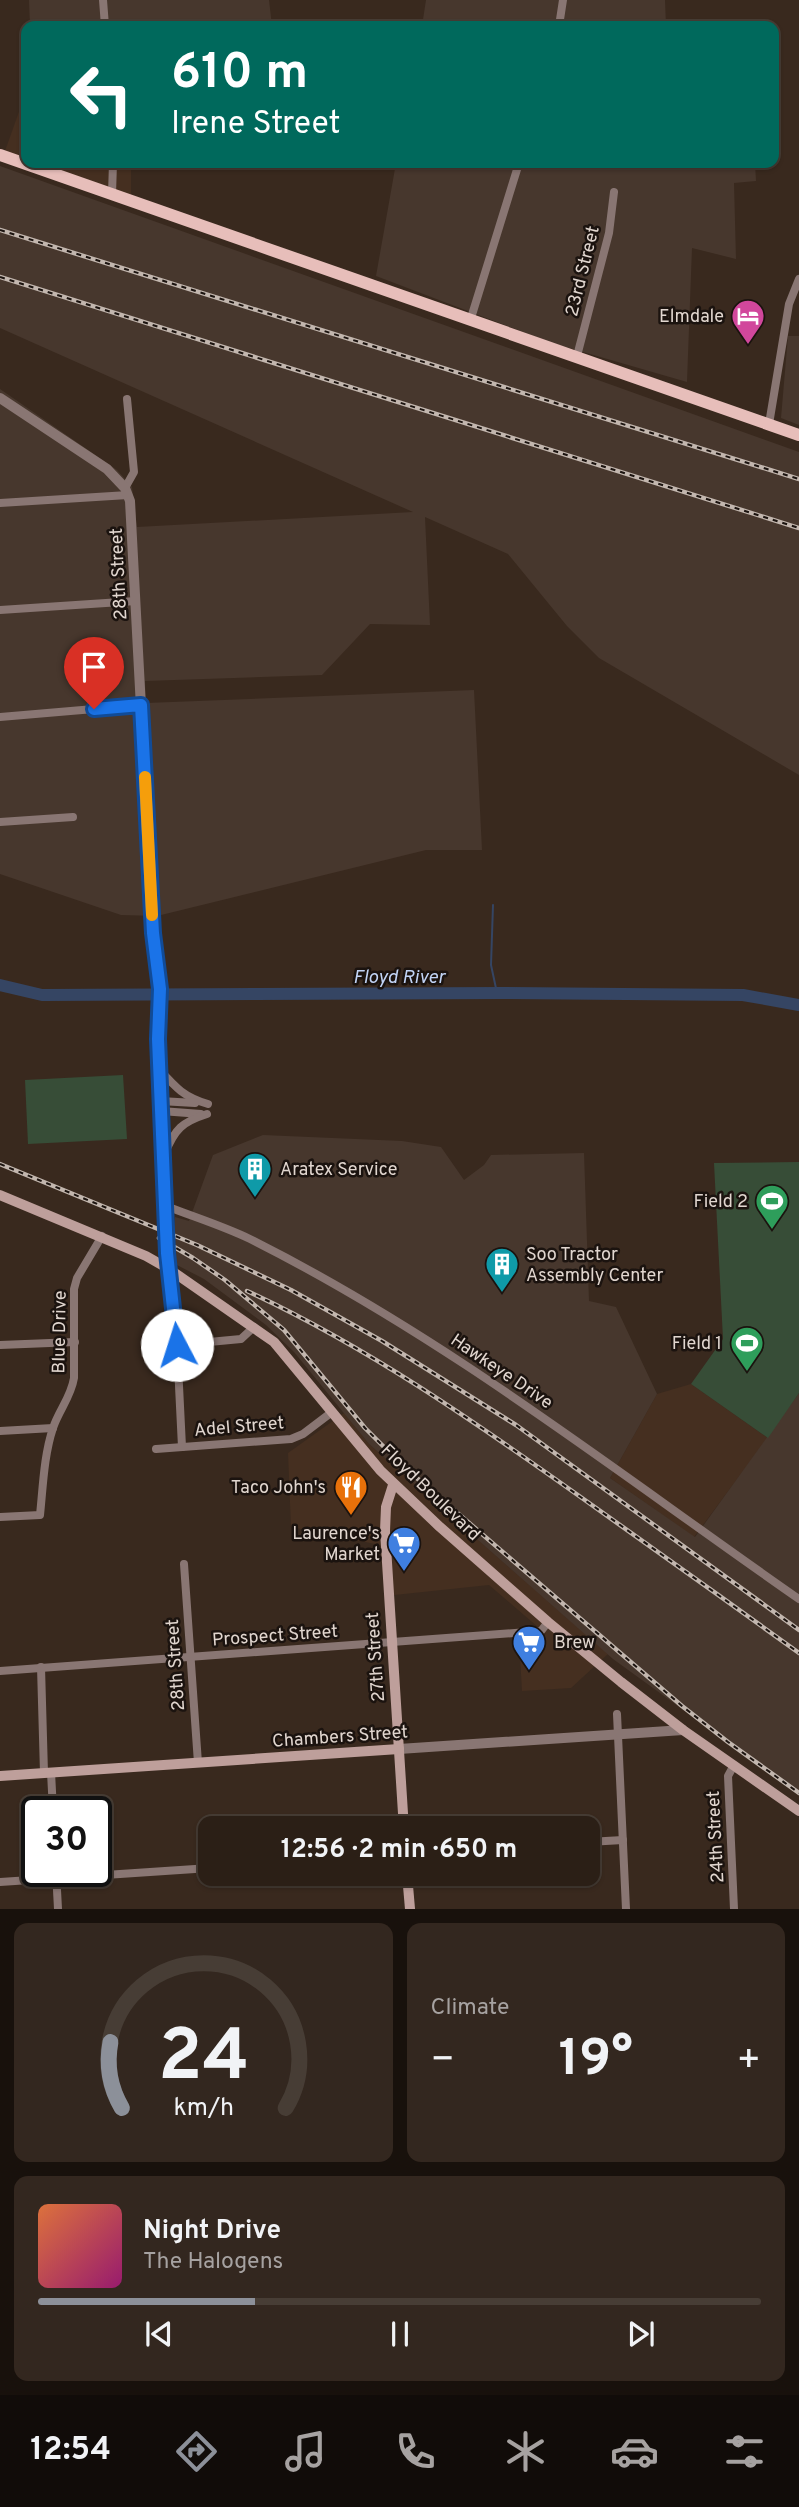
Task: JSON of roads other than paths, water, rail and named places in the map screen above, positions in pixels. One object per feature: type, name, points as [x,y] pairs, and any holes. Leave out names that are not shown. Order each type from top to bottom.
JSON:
[{"type":"main road","points":[[0,155],[21,162]]},
{"type":"main road","points":[[37,168],[799,435]]},
{"type":"main road","name":"Floyd Boulevard","points":[[0,1195],[102,1236],[170,1269],[274,1342],[393,1485],[548,1622],[683,1730],[799,1811]]},
{"type":"main road","name":"27th Street","points":[[393,1485],[386,1507],[385,1531],[403,1816]]},
{"type":"main road","name":"Chambers Street","points":[[0,1776],[399,1749]]},
{"type":"main road","points":[[408,1886],[410,1909]]},
{"type":"street","points":[[103,0],[105,21]]},
{"type":"street","points":[[560,21],[563,0]]},
{"type":"street","points":[[112,194],[113,168]]},
{"type":"street","points":[[471,318],[517,168]]},
{"type":"street","name":"23rd Street","points":[[577,356],[609,233],[614,192]]},
{"type":"street","points":[[769,424],[789,304],[799,279]]},
{"type":"street","points":[[0,398],[107,470],[127,492]]},
{"type":"street","points":[[127,399],[134,472],[127,492]]},
{"type":"street","points":[[0,503],[127,492]]},
{"type":"street","name":"28th Street","points":[[127,492],[136,601],[153,933],[160,989],[159,1069],[182,1447]]},
{"type":"street","points":[[0,610],[136,601]]},
{"type":"street","points":[[0,716],[141,705]]},
{"type":"street","points":[[0,822],[73,817]]},
{"type":"street","points":[[159,1069],[189,1099],[208,1104],[161,1106]]},
{"type":"street","points":[[161,1106],[207,1114],[190,1120],[180,1128],[172,1136],[164,1156]]},
{"type":"street","name":"Hawkeye Drive","points":[[166,1206],[247,1238],[376,1307],[509,1394],[799,1599]]},
{"type":"street","name":"Blue Drive","points":[[0,1517],[40,1515],[53,1428],[72,1389],[75,1342],[73,1299],[76,1278],[102,1236]]},
{"type":"street","points":[[177,1345],[242,1339],[254,1327]]},
{"type":"street","points":[[0,1345],[75,1342]]},
{"type":"street","name":"Adel Street","points":[[156,1449],[291,1438],[303,1434],[332,1412]]},
{"type":"street","points":[[0,1431],[53,1428]]},
{"type":"street","name":"28th Street","points":[[184,1564],[198,1763]]},
{"type":"street","name":"Prospect Street","points":[[0,1671],[541,1630],[548,1622]]},
{"type":"street","points":[[41,1667],[51,1796]]},
{"type":"street","points":[[617,1714],[626,1909]]},
{"type":"street","name":"Chambers Street","points":[[399,1749],[683,1730]]},
{"type":"street","name":"24th Street","points":[[734,1765],[728,1776],[734,1909]]},
{"type":"street","points":[[600,1841],[623,1840]]},
{"type":"street","points":[[112,1872],[198,1869]]},
{"type":"street","points":[[0,1882],[21,1879]]},
{"type":"street","points":[[57,1887],[58,1909]]},
{"type":"waterway","points":[[493,905],[491,965],[497,993]]},
{"type":"waterway","name":"Floyd River","points":[[0,985],[42,995],[743,995],[799,1005]]},
{"type":"railway","points":[[0,230],[799,479]]},
{"type":"railway","points":[[0,277],[799,528]]},
{"type":"railway","points":[[0,1164],[197,1245],[291,1290],[382,1341],[516,1425],[799,1630]]},
{"type":"railway","points":[[159,1238],[225,1280],[284,1330],[365,1428],[404,1467],[682,1706],[799,1793]]},
{"type":"railway","points":[[247,1291],[335,1336],[419,1387],[542,1470],[799,1653]]},
{"type":"place","name":"Elmdale","points":[[748,346]]},
{"type":"place","name":"Aratex Service","points":[[255,1199]]},
{"type":"place","name":"Field 2","points":[[772,1231]]},
{"type":"place","name":"Soo Tractor Assembly Center","points":[[502,1294]]},
{"type":"place","name":"Field 1","points":[[747,1373]]},
{"type":"place","name":"Taco John's","points":[[351,1517]]},
{"type":"place","name":"Laurence's Market","points":[[404,1573]]},
{"type":"place","name":"Brew","points":[[529,1672]]}]
